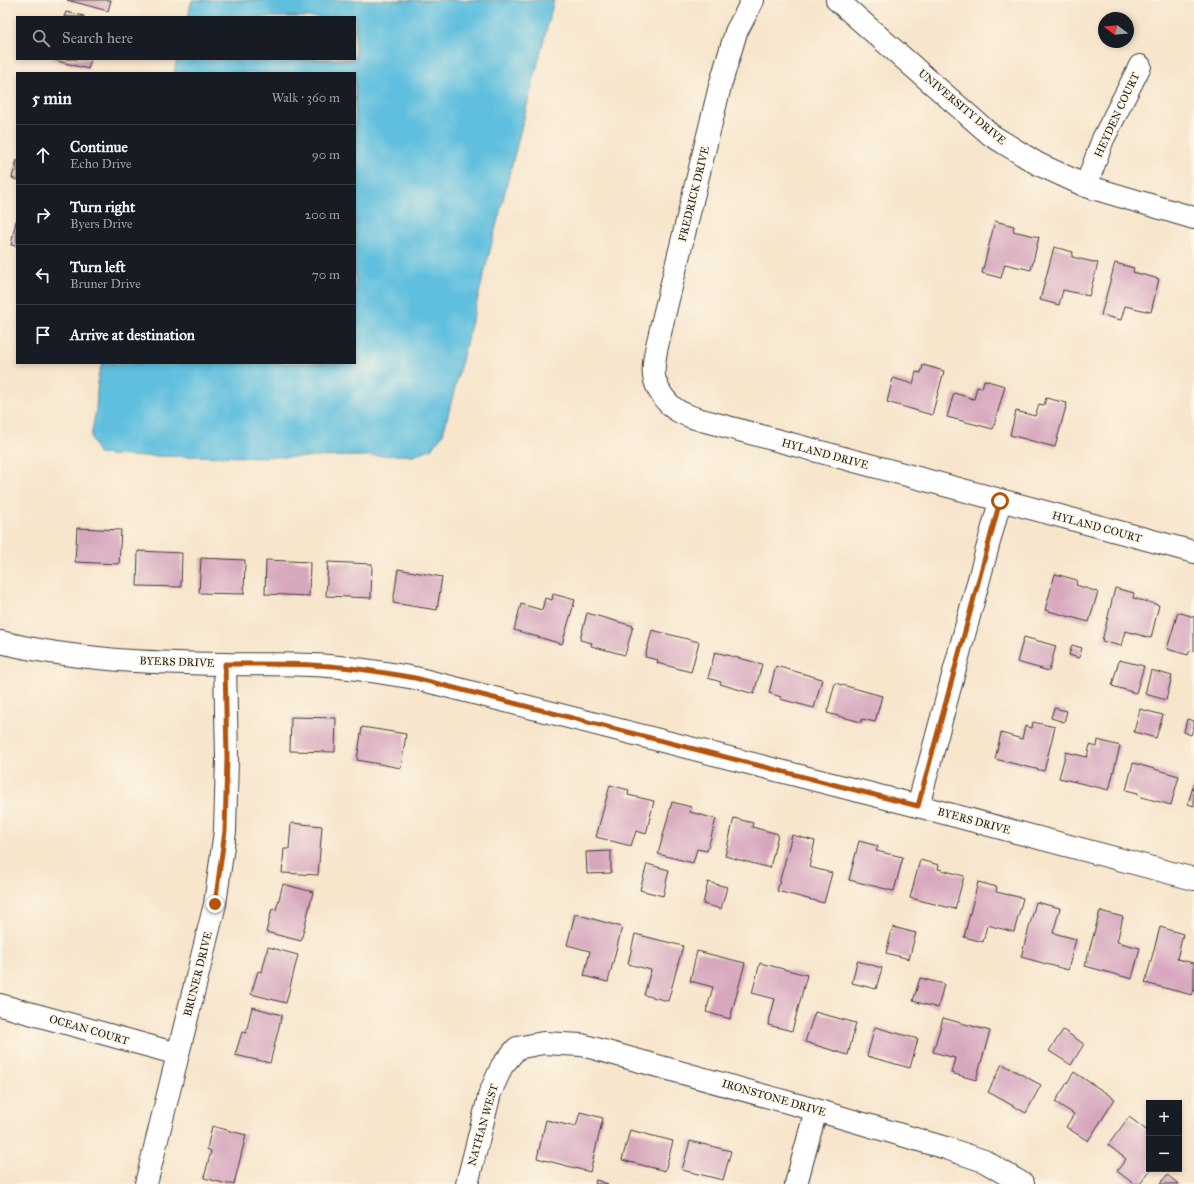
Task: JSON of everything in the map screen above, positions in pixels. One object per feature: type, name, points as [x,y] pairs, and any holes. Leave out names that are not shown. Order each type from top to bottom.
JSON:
[{"type":"street","name":"FREDRICK DRIVE","points":[[659,392],[654,376],[654,359],[664,316],[720,86],[736,32],[753,0]]},
{"type":"street","name":"UNIVERSITY DRIVE","points":[[837,0],[991,135],[1038,164],[1086,186],[1194,218]]},
{"type":"street","name":"HEYDEN COURT","points":[[1086,186],[1103,139],[1140,66]]},
{"type":"street","name":"HYLAND DRIVE","points":[[659,392],[675,409],[694,418],[1000,501]]},
{"type":"street","name":"HYLAND COURT","points":[[1000,501],[1194,552]]},
{"type":"street","points":[[918,806],[1000,501]]},
{"type":"street","name":"BYERS DRIVE","points":[[0,642],[44,652],[100,659],[329,666],[367,670],[415,678],[918,806],[1194,879]]},
{"type":"street","name":"BRUNER DRIVE","points":[[146,1184],[215,904],[225,831],[227,758],[225,664]]},
{"type":"street","name":"OCEAN COURT","points":[[0,1005],[178,1054]]},
{"type":"street","name":"IRONSTONE DRIVE","points":[[517,1048],[543,1043],[582,1045],[946,1148],[984,1161],[1023,1184]]},
{"type":"street","name":"NATHAN WEST","points":[[467,1184],[490,1093],[502,1066],[517,1048]]},
{"type":"street","points":[[796,1184],[816,1110]]},
{"type":"water","points":[[192,0],[554,0],[443,434],[431,449],[413,455],[306,457],[125,456],[98,454],[91,437],[96,409],[98,377],[102,364],[356,364],[356,72],[174,72],[177,60],[356,60],[356,16],[188,16]]},
{"type":"building","points":[[67,0],[111,0],[108,11]]},
{"type":"building","points":[[66,12],[84,16],[64,16]]},
{"type":"building","points":[[54,60],[91,60],[88,69]]},
{"type":"building","points":[[16,164],[16,180],[12,178]]},
{"type":"building","points":[[16,221],[16,246],[11,245]]},
{"type":"building","points":[[995,221],[1014,226],[1013,231],[1039,237],[1031,270],[1005,264],[1001,278],[982,273]]},
{"type":"building","points":[[1054,247],[1073,252],[1072,257],[1098,263],[1089,296],[1063,290],[1059,305],[1040,300]]},
{"type":"building","points":[[1115,263],[1134,268],[1133,272],[1159,279],[1151,312],[1125,306],[1121,320],[1101,315]]},
{"type":"building","points":[[923,365],[944,371],[932,415],[887,402],[893,378],[913,384],[916,372],[921,373]]},
{"type":"building","points":[[984,380],[1005,386],[993,429],[947,417],[954,393],[974,399],[977,387],[982,388]]},
{"type":"building","points":[[1046,398],[1067,403],[1055,447],[1010,435],[1016,411],[1035,416],[1039,404],[1044,405]]},
{"type":"building","points":[[77,528],[121,530],[119,564],[75,562]]},
{"type":"building","points":[[138,551],[182,553],[181,587],[137,586]]},
{"type":"building","points":[[201,558],[245,560],[244,594],[199,593]]},
{"type":"building","points":[[266,560],[310,562],[309,596],[265,594]]},
{"type":"building","points":[[328,562],[372,564],[371,598],[326,596]]},
{"type":"building","points":[[398,569],[442,577],[437,610],[393,603]]},
{"type":"building","points":[[1055,574],[1077,580],[1076,585],[1098,592],[1089,622],[1045,610]]},
{"type":"building","points":[[1115,588],[1134,593],[1133,598],[1159,605],[1151,638],[1125,631],[1121,646],[1102,641]]},
{"type":"building","points":[[553,594],[575,600],[562,644],[514,630],[521,604],[542,610],[545,598],[552,600]]},
{"type":"building","points":[[1178,612],[1194,617],[1194,651],[1190,650],[1188,655],[1167,649]]},
{"type":"building","points":[[587,613],[633,626],[625,655],[591,646],[592,643],[580,640]]},
{"type":"building","points":[[652,630],[699,642],[691,672],[657,663],[658,660],[645,657]]},
{"type":"building","points":[[1024,637],[1056,646],[1049,671],[1017,662]]},
{"type":"building","points":[[1072,645],[1082,648],[1079,658],[1069,655]]},
{"type":"building","points":[[715,652],[762,664],[754,694],[720,684],[721,682],[708,678]]},
{"type":"building","points":[[1119,660],[1144,666],[1136,693],[1112,686]]},
{"type":"building","points":[[776,666],[822,679],[814,708],[780,699],[781,697],[769,693]]},
{"type":"building","points":[[1151,670],[1172,676],[1166,700],[1145,694]]},
{"type":"building","points":[[835,683],[882,696],[875,722],[862,719],[861,722],[827,713]]},
{"type":"building","points":[[1054,708],[1067,711],[1064,722],[1051,718]]},
{"type":"building","points":[[1140,709],[1163,715],[1156,738],[1134,732]]},
{"type":"building","points":[[291,717],[336,718],[335,752],[290,751]]},
{"type":"building","points":[[1187,719],[1194,721],[1191,735],[1184,732]]},
{"type":"building","points":[[1033,722],[1055,727],[1044,771],[995,759],[1001,733],[1022,739],[1025,726],[1032,728]]},
{"type":"building","points":[[362,727],[406,734],[401,768],[357,760]]},
{"type":"building","points":[[1098,740],[1120,746],[1109,790],[1059,778],[1066,752],[1087,757],[1090,745],[1097,747]]},
{"type":"building","points":[[1133,763],[1179,776],[1171,805],[1138,796],[1138,793],[1126,790]]},
{"type":"building","points":[[1194,783],[1194,806],[1188,804]]},
{"type":"building","points":[[610,785],[629,790],[628,795],[654,801],[646,834],[636,831],[631,846],[596,837]]},
{"type":"building","points":[[672,802],[691,807],[690,812],[716,819],[707,851],[697,849],[693,863],[658,854]]},
{"type":"building","points":[[734,818],[753,823],[752,827],[778,834],[770,868],[725,856]]},
{"type":"building","points":[[291,823],[322,826],[318,875],[282,873],[284,849],[289,849]]},
{"type":"building","points":[[792,835],[815,841],[809,867],[832,873],[824,903],[777,891]]},
{"type":"building","points":[[859,841],[878,846],[876,851],[903,857],[894,891],[849,880]]},
{"type":"building","points":[[611,851],[611,873],[587,874],[586,852]]},
{"type":"building","points":[[920,860],[939,865],[938,869],[964,876],[955,909],[910,898]]},
{"type":"building","points":[[647,864],[669,870],[663,896],[640,890]]},
{"type":"building","points":[[708,882],[727,887],[721,909],[703,904]]},
{"type":"building","points":[[978,882],[997,887],[996,892],[1023,898],[1014,932],[987,925],[983,942],[964,937]]},
{"type":"building","points":[[283,884],[313,892],[301,941],[266,932],[272,909],[276,910]]},
{"type":"building","points":[[1036,902],[1060,908],[1053,933],[1076,939],[1068,970],[1021,957]]},
{"type":"building","points":[[1100,911],[1123,917],[1117,942],[1140,948],[1132,979],[1085,966]]},
{"type":"building","points":[[575,914],[622,927],[608,982],[584,976],[590,951],[567,945]]},
{"type":"building","points":[[893,927],[916,933],[909,959],[886,953]]},
{"type":"building","points":[[1160,927],[1183,934],[1177,959],[1194,963],[1194,989],[1192,995],[1145,983]]},
{"type":"building","points":[[635,934],[683,946],[668,1001],[644,995],[651,970],[628,964]]},
{"type":"building","points":[[268,947],[298,955],[286,1003],[251,994],[258,971],[262,972]]},
{"type":"building","points":[[697,951],[745,963],[730,1019],[706,1012],[713,987],[690,981]]},
{"type":"building","points":[[857,961],[882,968],[876,989],[852,983]]},
{"type":"building","points":[[760,963],[807,975],[792,1031],[768,1025],[775,999],[752,993]]},
{"type":"building","points":[[920,978],[944,984],[938,1008],[913,1001]]},
{"type":"building","points":[[252,1007],[282,1015],[270,1063],[235,1055],[242,1032],[246,1033]]},
{"type":"building","points":[[815,1012],[856,1023],[848,1055],[805,1042]]},
{"type":"building","points":[[943,1018],[990,1031],[976,1080],[951,1073],[955,1058],[933,1052]]},
{"type":"building","points":[[875,1027],[918,1039],[910,1068],[867,1056]]},
{"type":"building","points":[[1063,1030],[1084,1044],[1071,1065],[1049,1051]]},
{"type":"building","points":[[1002,1064],[1041,1085],[1026,1113],[988,1092]]},
{"type":"building","points":[[1074,1072],[1115,1099],[1088,1141],[1066,1127],[1074,1114],[1055,1102]]},
{"type":"building","points":[[580,1112],[603,1118],[590,1172],[537,1158],[546,1120],[576,1127]]},
{"type":"building","points":[[1129,1117],[1146,1130],[1146,1172],[1149,1172],[1140,1184],[1134,1184],[1117,1171],[1126,1159],[1108,1145]]},
{"type":"building","points":[[212,1126],[246,1135],[234,1184],[227,1184],[204,1178],[211,1151],[207,1149]]},
{"type":"building","points":[[630,1130],[673,1141],[665,1171],[622,1160]]},
{"type":"building","points":[[690,1141],[731,1151],[723,1180],[682,1170]]},
{"type":"building","points":[[1167,1175],[1179,1184],[1160,1184]]},
{"type":"building","points":[[596,1180],[608,1184],[595,1184]]},
{"type":"route","points":[[215,904],[225,831],[227,758],[225,664],[288,664],[329,666],[367,670],[415,678],[918,806],[1000,501]]}]
